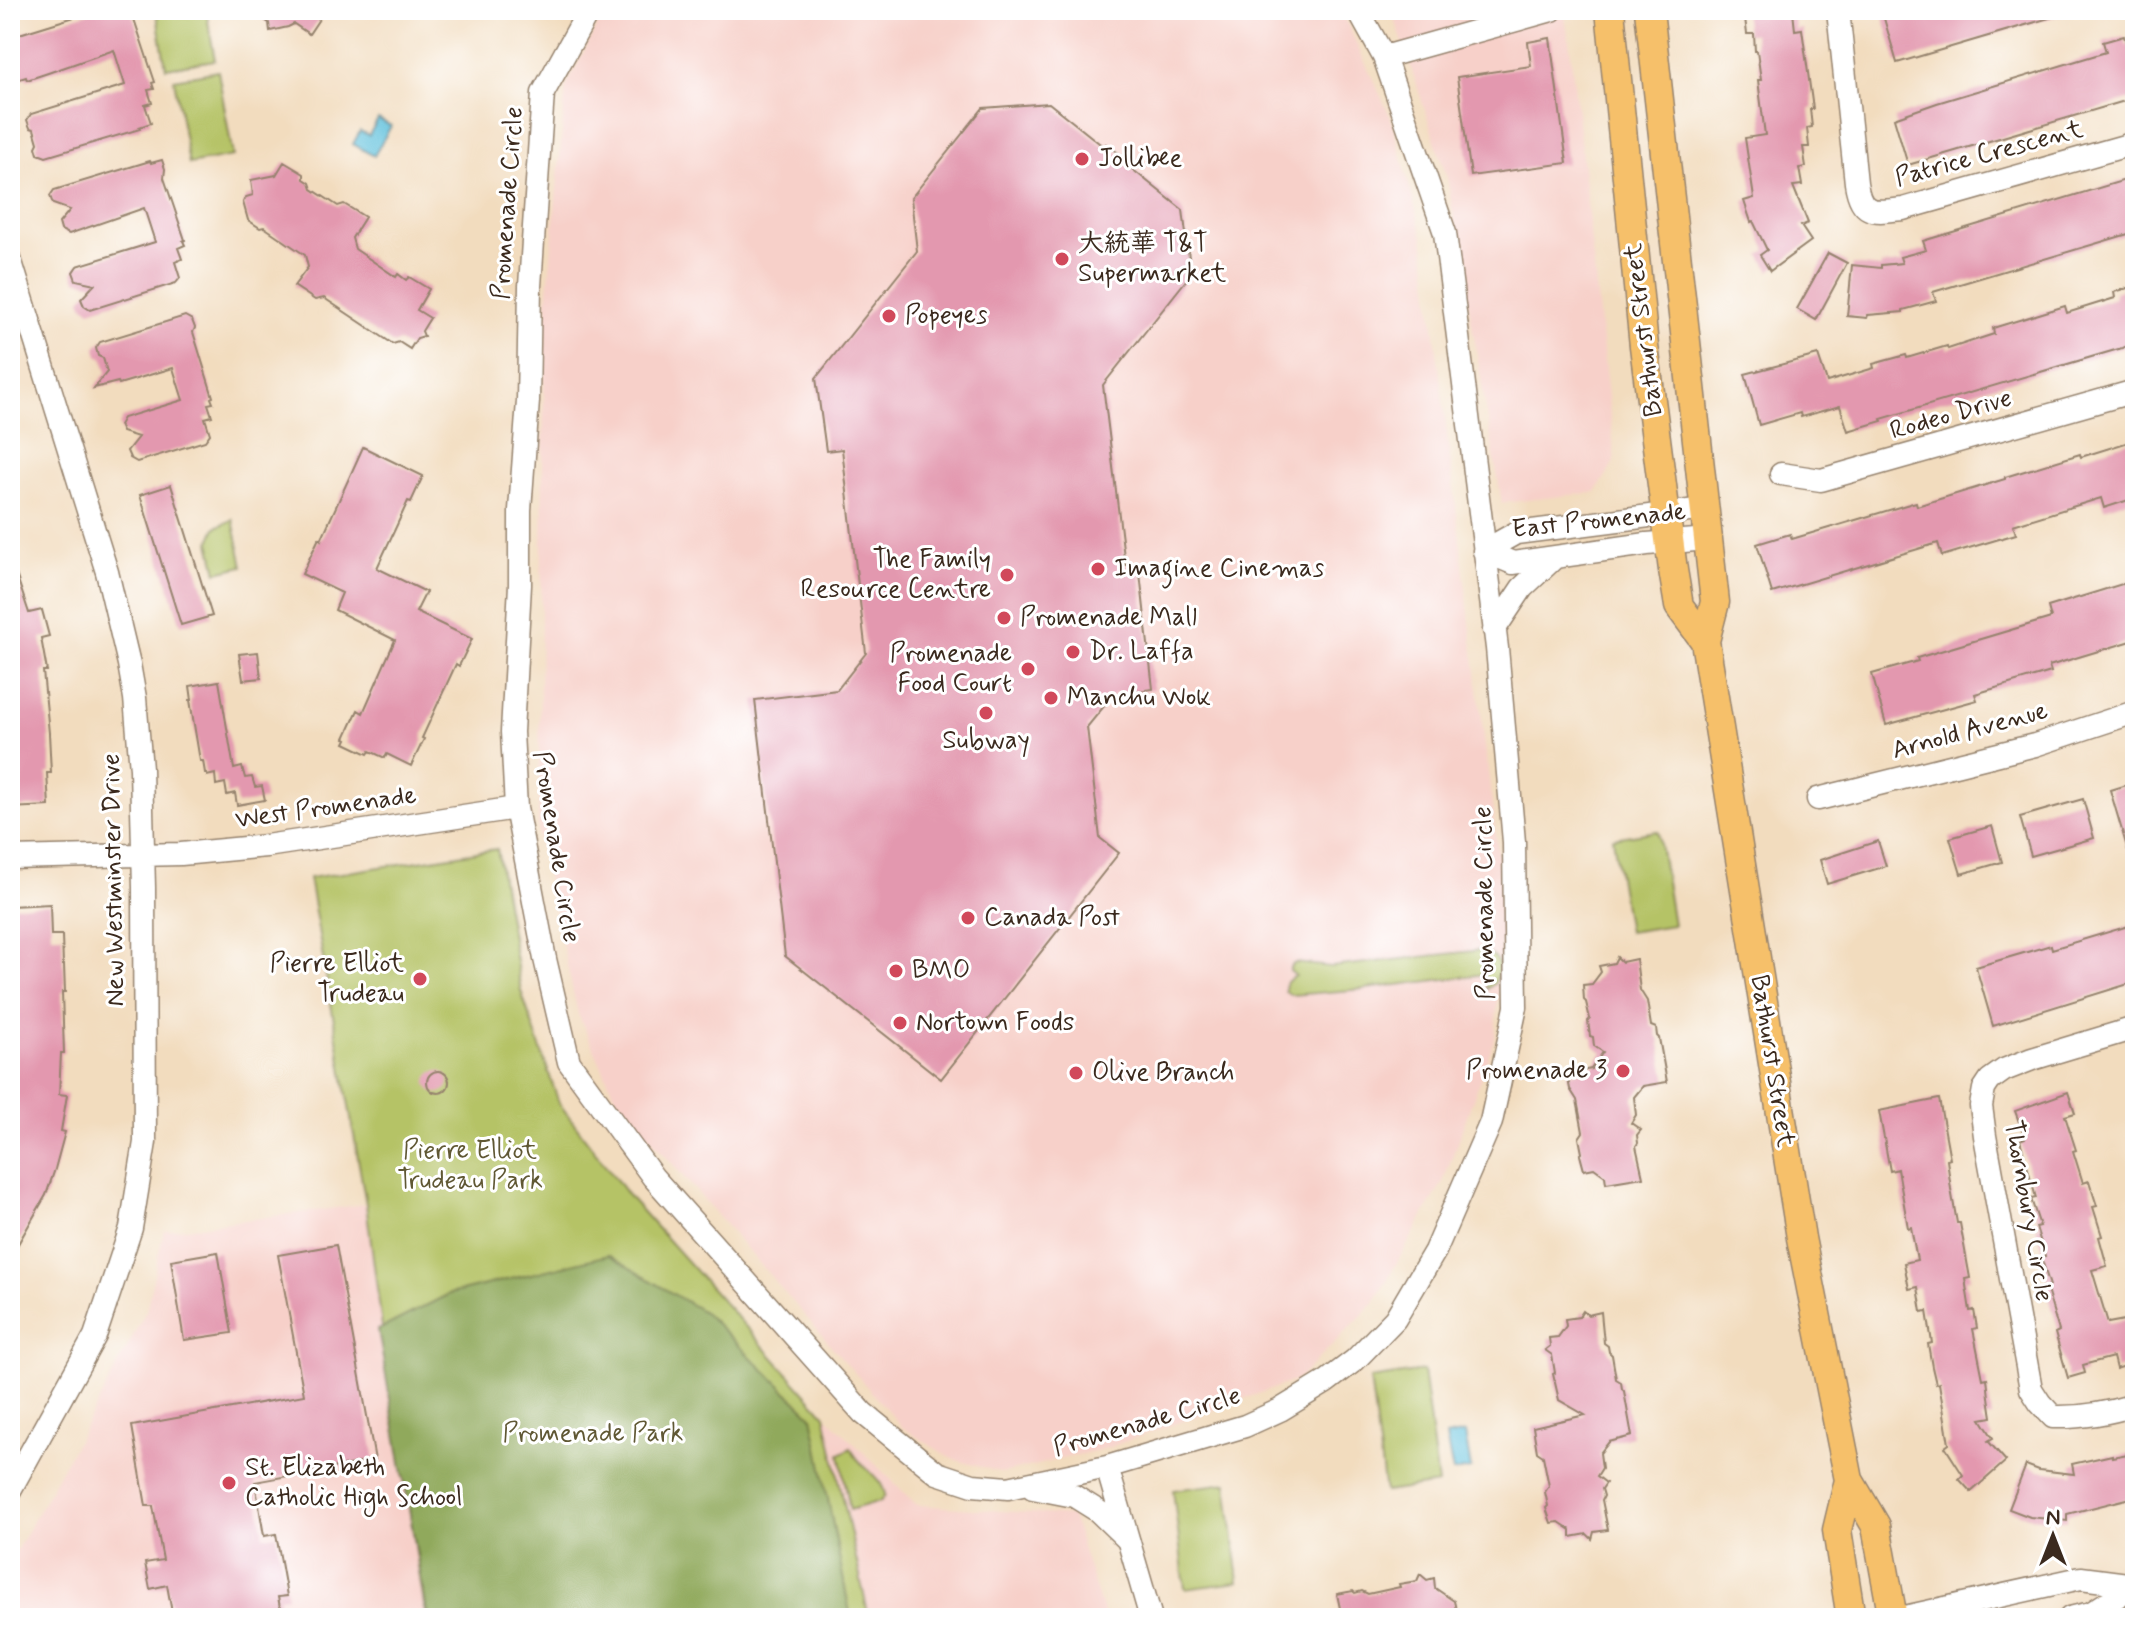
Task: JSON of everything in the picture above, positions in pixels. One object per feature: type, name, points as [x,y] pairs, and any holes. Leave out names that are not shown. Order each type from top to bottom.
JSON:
[{"type":"main road","name":"Bathurst Street","points":[[1610,10],[1644,346],[1667,529],[1679,606],[1705,641]]},
{"type":"main road","name":"Bathurst Street","points":[[1649,10],[1715,602],[1705,641],[1787,1159],[1849,1480],[1876,1526],[1893,1618]]},
{"type":"main road","name":"Bathurst Street","points":[[1849,1480],[1837,1530],[1851,1618]]},
{"type":"street","name":"Promenade Circle","points":[[589,10],[543,93],[530,286],[528,401],[520,510],[520,585],[512,732],[516,808],[545,959],[569,1062],[653,1177],[863,1413],[937,1473],[973,1485],[1008,1488],[1107,1467],[1245,1426],[1280,1410],[1326,1382],[1355,1360],[1395,1319],[1435,1251],[1491,1122],[1516,1007],[1514,842],[1494,630],[1445,233],[1384,57],[1358,10]]},
{"type":"street","points":[[1384,57],[1552,10]]},
{"type":"street","name":"Patrice Crescent","points":[[1838,10],[1858,200],[1866,208],[1880,211],[1903,209],[2135,143]]},
{"type":"street","name":"New Westminster Drive","points":[[10,259],[107,572],[135,698],[141,769],[143,856],[145,1142],[131,1228],[95,1336],[10,1490]]},
{"type":"street","name":"Rodeo Drive","points":[[1781,474],[1821,480],[2135,391]]},
{"type":"street","name":"East Promenade","points":[[1484,551],[1513,563],[1554,558],[1667,529],[1704,509]]},
{"type":"street","name":"East Promenade","points":[[1484,551],[1516,533],[1667,529],[1708,539]]},
{"type":"street","points":[[1494,630],[1522,588],[1554,558]]},
{"type":"street","name":"Arnold Avenue","points":[[1818,799],[2035,745],[2135,712]]},
{"type":"street","name":"West Promenade","points":[[10,858],[143,856],[266,846],[516,808]]},
{"type":"street","name":"Thornbury Circle","points":[[2135,1028],[2004,1070],[1984,1089],[1981,1106],[2031,1389],[2053,1417],[2078,1417],[2135,1405]]},
{"type":"street","points":[[1107,1467],[1151,1618]]},
{"type":"street","name":"Promenade Circle","points":[[1020,1486],[1074,1496],[1098,1511],[1128,1540]]},
{"type":"street","points":[[1900,1618],[2081,1578],[2135,1585]]},
{"type":"street","points":[[2070,1618],[2091,1613],[2135,1585]]},
{"type":"shaded area","points":[[605,10],[1339,10],[1343,15],[1391,118],[1423,237],[1504,902],[1495,1038],[1443,1182],[1373,1304],[1297,1380],[1107,1448],[1003,1473],[952,1459],[902,1427],[617,1100],[578,1014],[538,835],[545,326],[566,87]]},
{"type":"shaded area","points":[[1392,10],[1564,10],[1615,461],[1596,492],[1502,503],[1447,177]]},
{"type":"shaded area","name":"St. Elizabeth Catholic High School","points":[[366,1204],[426,1618],[10,1618],[10,1562],[146,1311],[164,1231]]},
{"type":"shaded area","points":[[825,1415],[917,1505],[1072,1516],[1105,1618],[869,1618]]},
{"type":"green space","points":[[156,10],[206,10],[215,60],[166,68]]},
{"type":"green space","points":[[218,71],[233,156],[189,164],[174,79]]},
{"type":"green space","points":[[233,520],[243,566],[217,572],[210,542],[216,527]]},
{"type":"green space","points":[[1658,831],[1673,925],[1628,932],[1613,838]]},
{"type":"green space","name":"Promenade Park","points":[[497,849],[521,991],[559,1103],[630,1198],[825,1415],[869,1618],[426,1618],[366,1204],[309,878]]},
{"type":"green space","points":[[1482,950],[1495,957],[1500,968],[1495,983],[1487,989],[1485,974],[1365,989],[1291,995],[1285,991],[1289,980],[1296,976],[1290,971],[1295,963],[1331,967]]},
{"type":"green space","name":"Promenade Park","points":[[608,1255],[705,1313],[812,1416],[851,1618],[428,1618],[378,1330],[449,1294]]},
{"type":"green space","points":[[1423,1371],[1438,1484],[1385,1492],[1370,1379]]},
{"type":"green space","points":[[851,1448],[879,1482],[885,1495],[881,1501],[850,1510],[840,1454]]},
{"type":"green space","points":[[1227,1483],[1239,1582],[1185,1589],[1173,1490]]},
{"type":"water","points":[[378,119],[391,126],[374,156],[353,144],[360,131],[369,135]]},
{"type":"water","points":[[1465,1433],[1471,1469],[1453,1472],[1446,1437]]},
{"type":"building","points":[[97,10],[131,10],[155,82],[152,83],[154,89],[148,90],[152,103],[145,105],[151,123],[46,157],[38,154],[34,129],[30,128],[27,120],[31,114],[125,85],[114,50],[27,80],[26,77],[10,82],[15,68],[10,40],[14,39],[13,36]]},
{"type":"building","points":[[250,10],[325,10],[309,34],[294,24],[270,31],[269,23]]},
{"type":"building","points":[[1744,10],[1793,12],[1795,30],[1802,29],[1813,109],[1810,109],[1812,127],[1807,128],[1809,147],[1803,147],[1806,167],[1799,168],[1802,185],[1793,186],[1808,223],[1801,226],[1811,241],[1770,271],[1760,255],[1767,250],[1751,222],[1744,201],[1754,198],[1745,138],[1765,135],[1757,51],[1754,34],[1747,34]]},
{"type":"building","points":[[1900,10],[2063,10],[2063,14],[1897,63],[1883,15]]},
{"type":"building","points":[[2124,36],[2127,46],[2135,43],[2135,98],[1908,165],[1894,118],[2106,52],[2103,42]]},
{"type":"building","points":[[1550,38],[1567,163],[1471,176],[1457,77],[1531,66],[1528,42]]},
{"type":"building","name":"Promenade Mall","points":[[1049,103],[1104,147],[1106,144],[1129,161],[1127,165],[1183,210],[1191,274],[1103,385],[1125,565],[1139,564],[1153,689],[1114,694],[1087,727],[1100,838],[1119,853],[941,1079],[785,956],[755,700],[837,690],[866,653],[842,449],[826,451],[816,378],[917,251],[911,198],[983,108]]},
{"type":"building","points":[[162,160],[164,178],[185,240],[185,245],[178,248],[182,259],[175,262],[180,278],[176,283],[90,310],[81,299],[95,284],[76,280],[73,272],[77,266],[155,242],[144,208],[69,234],[61,230],[59,223],[70,210],[53,204],[50,196],[54,190]]},
{"type":"building","points":[[284,162],[304,174],[312,189],[338,206],[344,204],[365,217],[352,238],[355,249],[396,277],[398,274],[406,280],[409,277],[429,289],[417,310],[430,318],[422,331],[424,336],[417,338],[410,349],[399,342],[393,344],[324,298],[315,300],[294,286],[308,267],[305,255],[264,227],[260,228],[248,220],[243,202],[253,195],[251,180],[276,175]]},
{"type":"building","points":[[2135,177],[2135,232],[1933,292],[1936,301],[1903,312],[1868,315],[1867,318],[1847,316],[1852,265],[1881,268],[1881,265],[1902,263],[1900,257],[1926,250],[1923,241]]},
{"type":"building","points":[[1828,253],[1847,263],[1816,320],[1797,309]]},
{"type":"building","points":[[2135,286],[2135,342],[2122,348],[1848,431],[1840,406],[1759,425],[1745,374],[1818,355],[1827,382],[1906,355],[1907,358],[1947,346],[1948,349],[1994,334],[1993,328],[2065,306],[2067,313],[2115,298],[2114,292]]},
{"type":"building","points":[[185,316],[192,320],[195,328],[193,332],[213,397],[213,403],[208,404],[212,416],[205,418],[210,434],[205,441],[137,462],[130,458],[127,451],[138,437],[122,432],[119,425],[123,418],[183,400],[173,368],[94,388],[107,372],[96,348],[100,342]]},
{"type":"building","points":[[2135,440],[2135,498],[2104,508],[2101,498],[2013,525],[2016,534],[1942,556],[1938,543],[1772,593],[1757,544],[1790,534],[1792,539],[1916,502],[1917,506],[2080,454],[2081,457]]},
{"type":"building","points":[[363,447],[423,476],[377,568],[426,592],[416,612],[472,639],[459,666],[456,664],[411,766],[387,754],[385,758],[370,751],[368,754],[345,743],[358,710],[363,713],[395,640],[335,610],[342,593],[302,574],[319,538],[321,540]]},
{"type":"building","points":[[171,485],[212,616],[181,625],[140,495]]},
{"type":"building","points":[[13,565],[29,613],[42,610],[49,636],[41,638],[47,671],[43,671],[51,773],[47,773],[49,806],[10,808],[10,566]]},
{"type":"building","points":[[2135,580],[2135,640],[2049,666],[2051,672],[1975,694],[1977,700],[1886,725],[1872,674],[2051,618],[2048,607]]},
{"type":"building","points":[[258,652],[261,678],[243,680],[239,654]]},
{"type":"building","points":[[219,681],[234,769],[242,767],[245,778],[252,777],[255,787],[262,786],[265,800],[237,805],[235,793],[227,795],[225,783],[216,785],[215,774],[207,776],[203,761],[200,761],[190,686]]},
{"type":"building","points":[[2135,782],[2135,860],[2131,861],[2110,790]]},
{"type":"building","points":[[2083,799],[2094,838],[2031,856],[2020,817]]},
{"type":"building","points":[[1992,826],[2002,862],[1961,874],[1950,838]]},
{"type":"building","points":[[1878,841],[1886,866],[1827,884],[1820,860]]},
{"type":"building","points":[[50,904],[51,935],[62,935],[64,965],[64,1053],[61,1053],[59,1094],[67,1095],[61,1131],[65,1132],[46,1195],[10,1258],[10,1116],[16,1054],[12,1054],[10,906]]},
{"type":"building","points":[[2135,924],[2135,982],[1993,1026],[1976,967],[2051,945],[2052,949]]},
{"type":"building","name":"Promenade 3","points":[[1617,957],[1622,962],[1636,959],[1640,990],[1647,1001],[1651,1026],[1656,1028],[1659,1038],[1667,1082],[1643,1086],[1634,1097],[1636,1115],[1631,1123],[1641,1130],[1636,1146],[1643,1177],[1606,1183],[1605,1176],[1594,1168],[1584,1170],[1579,1138],[1583,1132],[1577,1100],[1570,1089],[1567,1074],[1591,1069],[1603,1052],[1594,1046],[1593,1037],[1590,1036],[1583,985],[1592,984],[1601,972],[1599,966],[1614,963]]},
{"type":"building","points":[[438,1071],[446,1074],[449,1082],[446,1090],[438,1093],[430,1090],[427,1082],[430,1074]]},
{"type":"building","points":[[2068,1092],[2075,1113],[2065,1116],[2083,1183],[2089,1181],[2097,1206],[2093,1207],[2107,1266],[2092,1270],[2108,1323],[2135,1318],[2135,1363],[2116,1369],[2113,1357],[2083,1365],[2085,1373],[2068,1378],[2046,1287],[2050,1286],[2041,1257],[2045,1256],[2036,1227],[2040,1226],[2031,1199],[2036,1198],[2020,1140],[2025,1138],[2015,1111]]},
{"type":"building","points":[[1939,1099],[1950,1159],[1947,1160],[1951,1189],[1970,1278],[1965,1279],[1970,1311],[1974,1310],[1977,1328],[1973,1329],[1983,1379],[1987,1378],[1992,1417],[1981,1419],[1993,1438],[1988,1441],[2006,1461],[1971,1492],[1959,1479],[1963,1475],[1945,1447],[1949,1444],[1939,1383],[1936,1384],[1928,1344],[1932,1343],[1927,1311],[1922,1312],[1918,1287],[1909,1289],[1904,1263],[1917,1260],[1911,1227],[1908,1228],[1898,1169],[1890,1171],[1879,1111]]},
{"type":"building","points":[[336,1245],[375,1460],[255,1482],[264,1536],[276,1534],[287,1596],[278,1597],[282,1618],[173,1618],[167,1585],[150,1589],[145,1563],[163,1560],[153,1506],[146,1506],[132,1426],[304,1395],[278,1255]]},
{"type":"building","points":[[218,1252],[232,1333],[184,1340],[171,1260]]},
{"type":"building","points":[[1583,1311],[1588,1315],[1601,1312],[1604,1343],[1612,1355],[1616,1379],[1621,1382],[1624,1391],[1632,1436],[1609,1442],[1600,1453],[1602,1468],[1597,1476],[1606,1483],[1602,1489],[1602,1500],[1608,1530],[1594,1532],[1592,1539],[1587,1534],[1571,1537],[1571,1530],[1559,1522],[1551,1523],[1545,1492],[1549,1486],[1543,1456],[1537,1452],[1533,1427],[1585,1415],[1559,1400],[1552,1355],[1545,1350],[1550,1346],[1549,1338],[1558,1337],[1566,1326],[1565,1319],[1579,1317]]},
{"type":"building","points":[[2135,1453],[2135,1497],[2067,1514],[2067,1521],[2030,1517],[2009,1509],[2026,1465],[2039,1470],[2074,1474],[2072,1464]]},
{"type":"building","points":[[1420,1574],[1427,1580],[1434,1578],[1435,1588],[1454,1601],[1458,1618],[1342,1618],[1337,1594],[1362,1591],[1368,1594],[1400,1587],[1399,1584],[1417,1581]]},
{"type":"place","name":"Jollibee","points":[[1082,159]]},
{"type":"place","name":"大統華 T&T Supermarket","points":[[1062,259]]},
{"type":"place","name":"Popeyes","points":[[889,316]]},
{"type":"place","name":"Imagine Cinemas","points":[[1098,569]]},
{"type":"place","name":"The Family Resource Centre","points":[[1007,575]]},
{"type":"place","name":"Promenade Mall","points":[[1004,618]]},
{"type":"place","name":"Dr. Laffa","points":[[1073,652]]},
{"type":"place","name":"Promenade Food Court","points":[[1028,669]]},
{"type":"place","name":"Manchu Wok","points":[[1051,698]]},
{"type":"place","name":"Subway","points":[[986,713]]},
{"type":"place","name":"Canada Post","points":[[968,918]]},
{"type":"place","name":"BMO","points":[[896,971]]},
{"type":"place","name":"Pierre Elliot Trudeau","points":[[420,979]]},
{"type":"place","name":"Nortown Foods","points":[[900,1023]]},
{"type":"place","name":"Promenade 3","points":[[1623,1071]]},
{"type":"place","name":"Olive Branch","points":[[1076,1073]]},
{"type":"place","name":"St. Elizabeth Catholic High School","points":[[229,1483]]},
{"type":"park label","name":"Pierre Elliot Trudeau Park","points":[[470,1166]]}]
